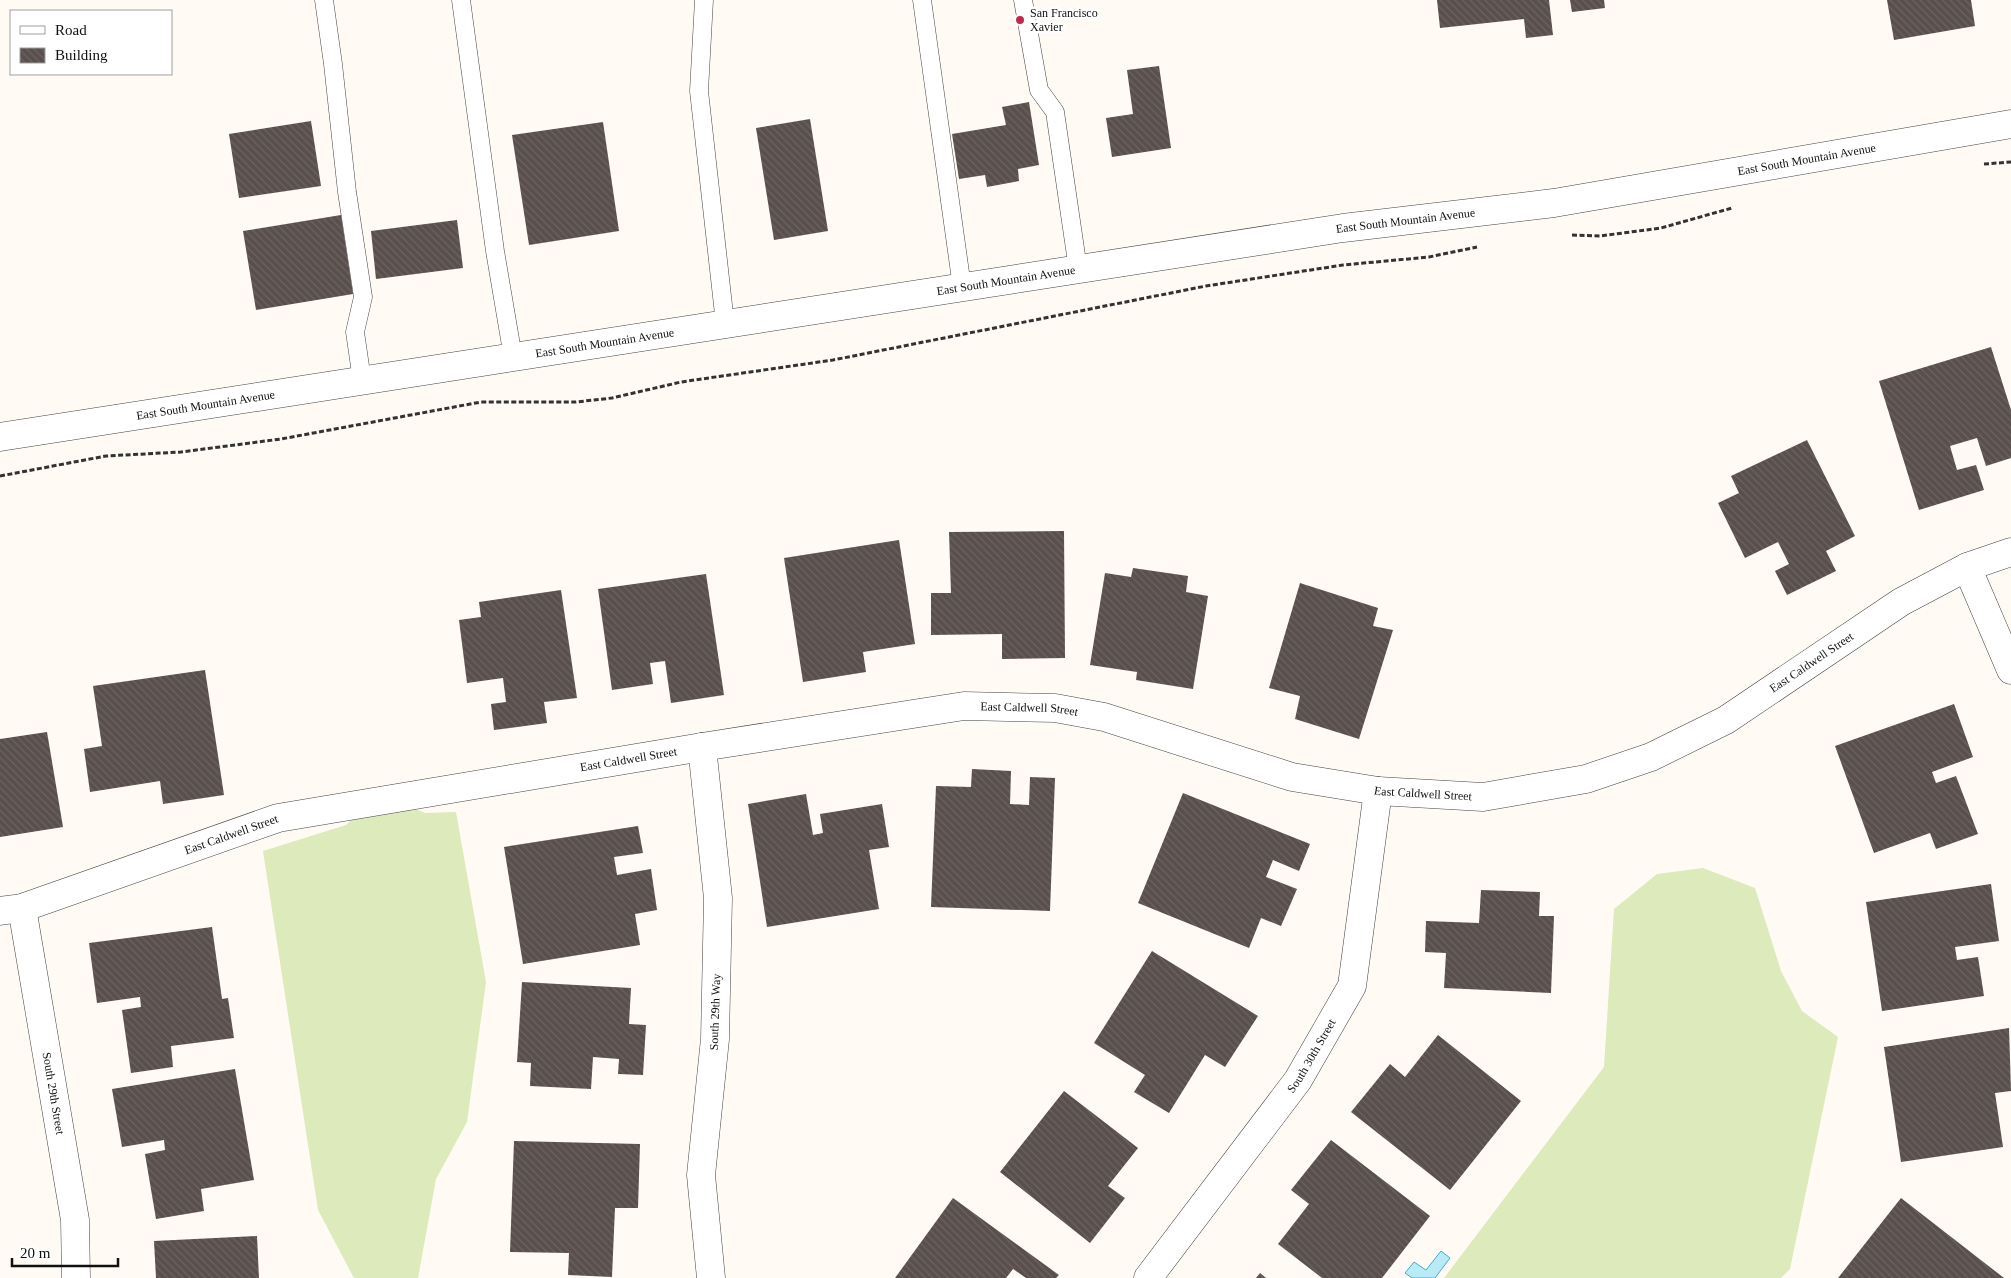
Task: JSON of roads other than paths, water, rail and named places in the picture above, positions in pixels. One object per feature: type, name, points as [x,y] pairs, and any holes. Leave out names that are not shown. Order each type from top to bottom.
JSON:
[{"type":"street","name":"East South Mountain Avenue","points":[[0,437],[1343,228],[1554,203],[2011,124]]},
{"type":"street","name":"East Caldwell Street","points":[[11,910],[278,818],[702,747],[964,706],[1055,708],[1104,717],[1292,777],[1378,791],[1483,797],[1586,779],[1651,757],[1726,720],[1901,602],[1968,567],[2011,552]]},
{"type":"street","points":[[1968,567],[2011,670]]},
{"type":"street","name":"South 29th Way","points":[[702,747],[718,898],[715,1039],[701,1175],[711,1278]]},
{"type":"street","name":"South 30th Street","points":[[1148,1278],[1298,1080],[1352,986],[1378,791]]},
{"type":"street","name":"South 29th Street","points":[[11,910],[75,1220],[76,1278]]},
{"type":"lane","points":[[324,0],[347,192],[362,290],[356,332],[362,380]]},
{"type":"lane","points":[[460,0],[495,251],[513,357]]},
{"type":"lane","points":[[704,0],[699,91],[725,324]]},
{"type":"lane","points":[[922,0],[962,287]]},
{"type":"lane","points":[[1024,0],[1040,90],[1055,112],[1078,269]]},
{"type":"water","points":[[1441,1251],[1450,1258],[1435,1278],[1412,1278],[1405,1273],[1414,1262],[1426,1270]]},
{"type":"place","name":"San Francisco Xavier","points":[[1020,20]]}]
